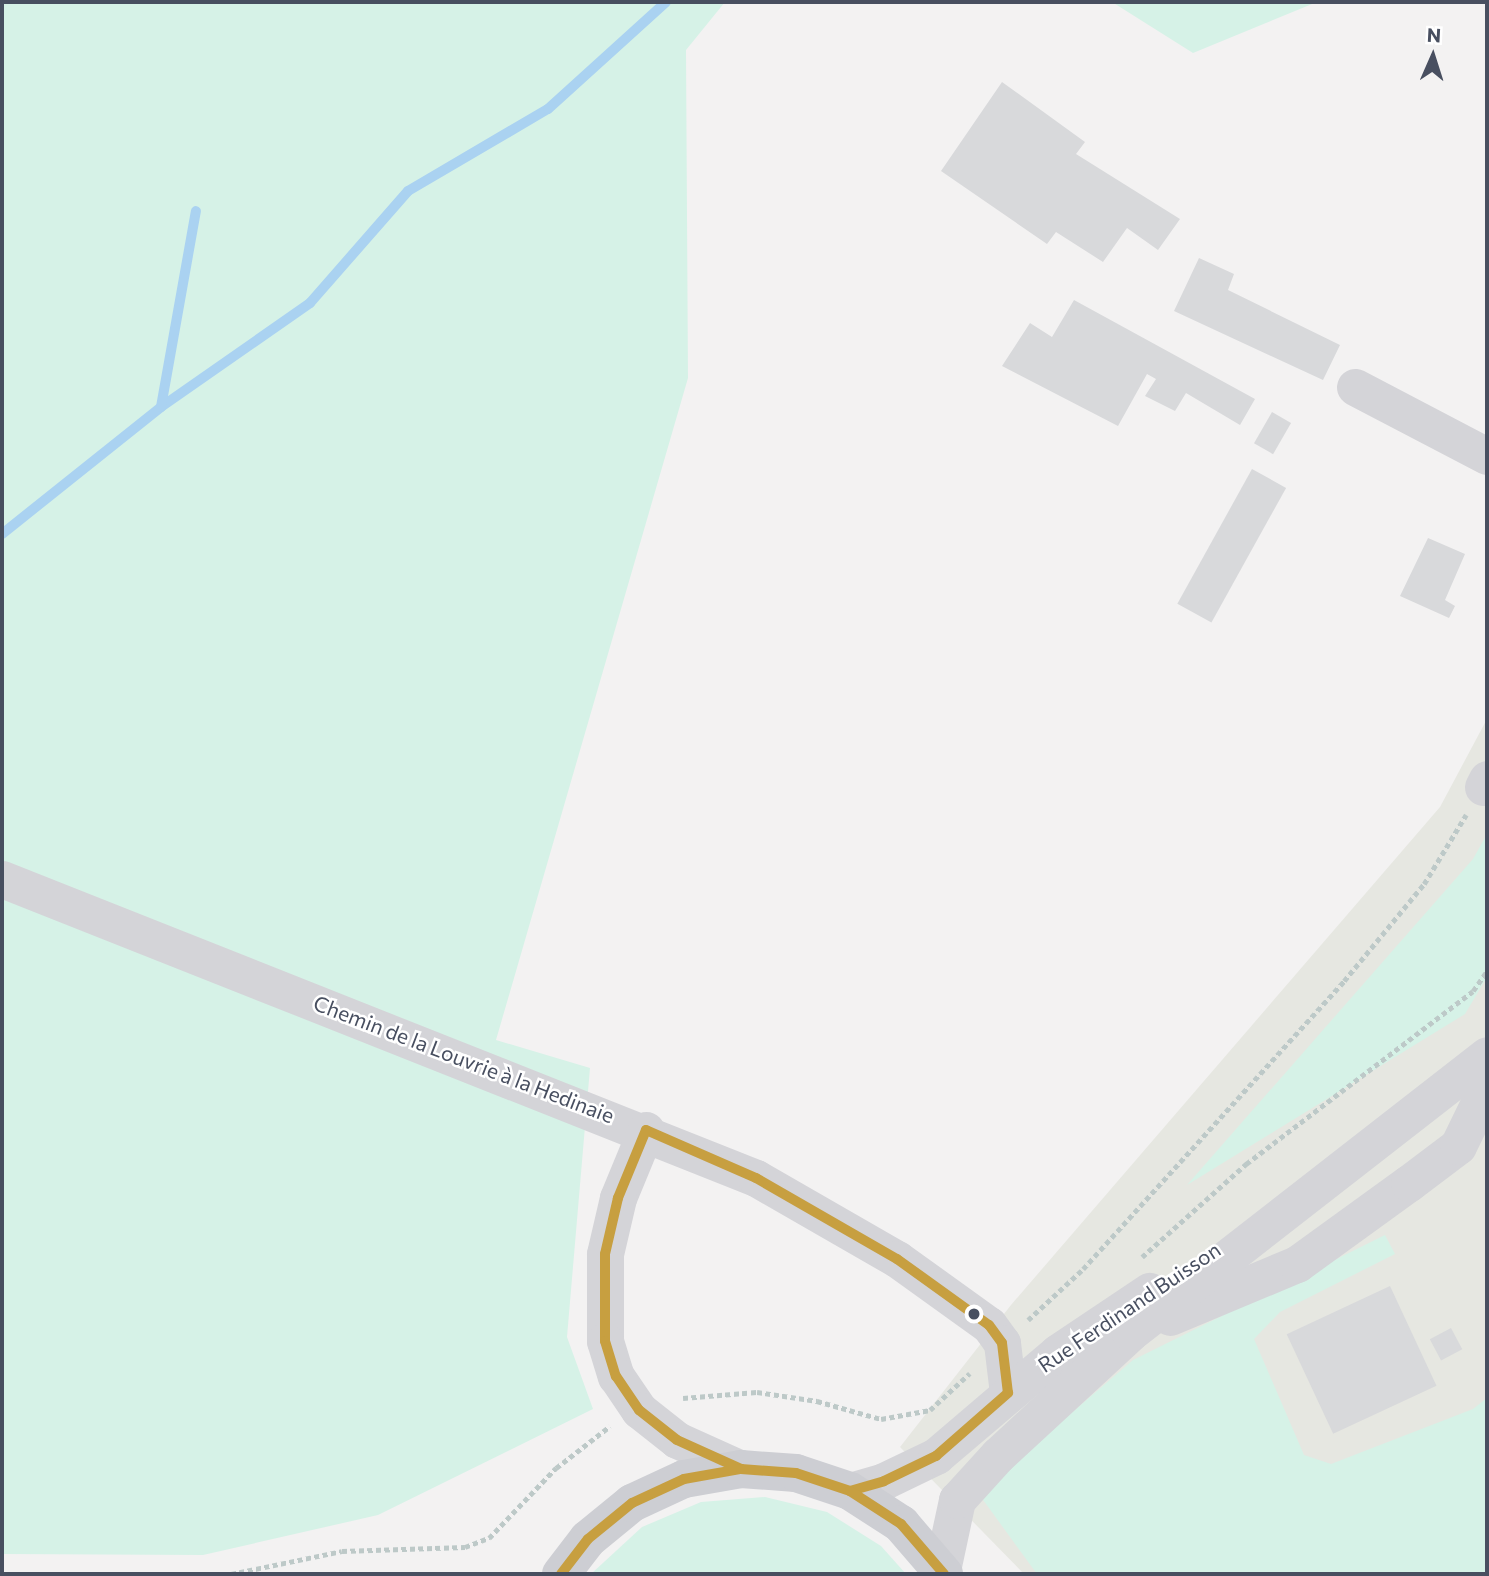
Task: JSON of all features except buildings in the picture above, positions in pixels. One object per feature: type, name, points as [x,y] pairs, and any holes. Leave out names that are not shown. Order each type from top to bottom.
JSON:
[{"type":"main road","points":[[561,1574],[588,1539],[632,1503],[684,1479],[741,1469],[796,1473],[850,1491],[901,1524],[943,1572]]},
{"type":"street","points":[[1355,387],[1487,456]]},
{"type":"street","name":"Chemin de la Louvrie à la Hedinaie","points":[[2,878],[646,1130],[756,1178],[897,1259],[989,1325],[1002,1343]]},
{"type":"street","name":"Rue Ferdinand Buisson","points":[[943,1572],[957,1500],[998,1455],[1130,1333],[1487,1055]]},
{"type":"street","points":[[1130,1333],[1297,1264],[1458,1146],[1487,1086]]},
{"type":"street","points":[[646,1130],[618,1198],[605,1254],[602,1304],[605,1341],[616,1376],[639,1410],[677,1440],[741,1469]]},
{"type":"street","name":"Rue Ferdinand Buisson","points":[[850,1491],[884,1481],[936,1456],[1058,1352],[1340,1167]]},
{"type":"street","points":[[1002,1343],[1008,1393]]},
{"type":"path","points":[[230,1574],[342,1550],[465,1548],[489,1538],[556,1468],[618,1420],[639,1410],[696,1395],[757,1392],[817,1401],[881,1419],[930,1410],[1083,1269],[1344,981],[1424,884],[1485,783]]},
{"type":"path","points":[[1137,1262],[1247,1164],[1472,991],[1487,971]]},
{"type":"shaded area","points":[[1487,719],[1487,1574],[1024,1574],[900,1447],[1011,1305],[1440,807]]},
{"type":"green space","points":[[2,2],[725,2],[686,50],[688,378],[496,1040],[590,1068],[567,1337],[593,1409],[378,1515],[203,1555],[2,1554]]},
{"type":"green space","points":[[1112,2],[1317,2],[1193,53]]},
{"type":"green space","points":[[1487,834],[1487,977],[1465,1014],[1187,1185],[1473,859]]},
{"type":"green space","points":[[1385,1235],[1395,1254],[1280,1312],[1254,1339],[1304,1455],[1331,1464],[1473,1409],[1487,1398],[1487,1574],[1037,1574],[978,1493],[1133,1360]]},
{"type":"green space","points":[[765,1497],[827,1512],[881,1546],[906,1574],[591,1574],[642,1527],[701,1502]]},
{"type":"waterway","points":[[161,407],[310,303],[408,191],[548,109],[666,2]]},
{"type":"waterway","points":[[2,534],[161,407],[196,211]]},
{"type":"transit line","points":[[646,1130],[756,1178],[897,1259],[989,1325],[1002,1343],[1008,1393]]},
{"type":"transit line","points":[[646,1130],[618,1198],[605,1254],[605,1341],[616,1376],[639,1410],[677,1440],[741,1469]]},
{"type":"transit line","points":[[850,1491],[884,1481],[936,1456],[1008,1393]]},
{"type":"transit line","points":[[561,1574],[588,1539],[632,1503],[684,1479],[741,1469],[796,1473],[850,1491],[901,1524],[944,1574]]}]
